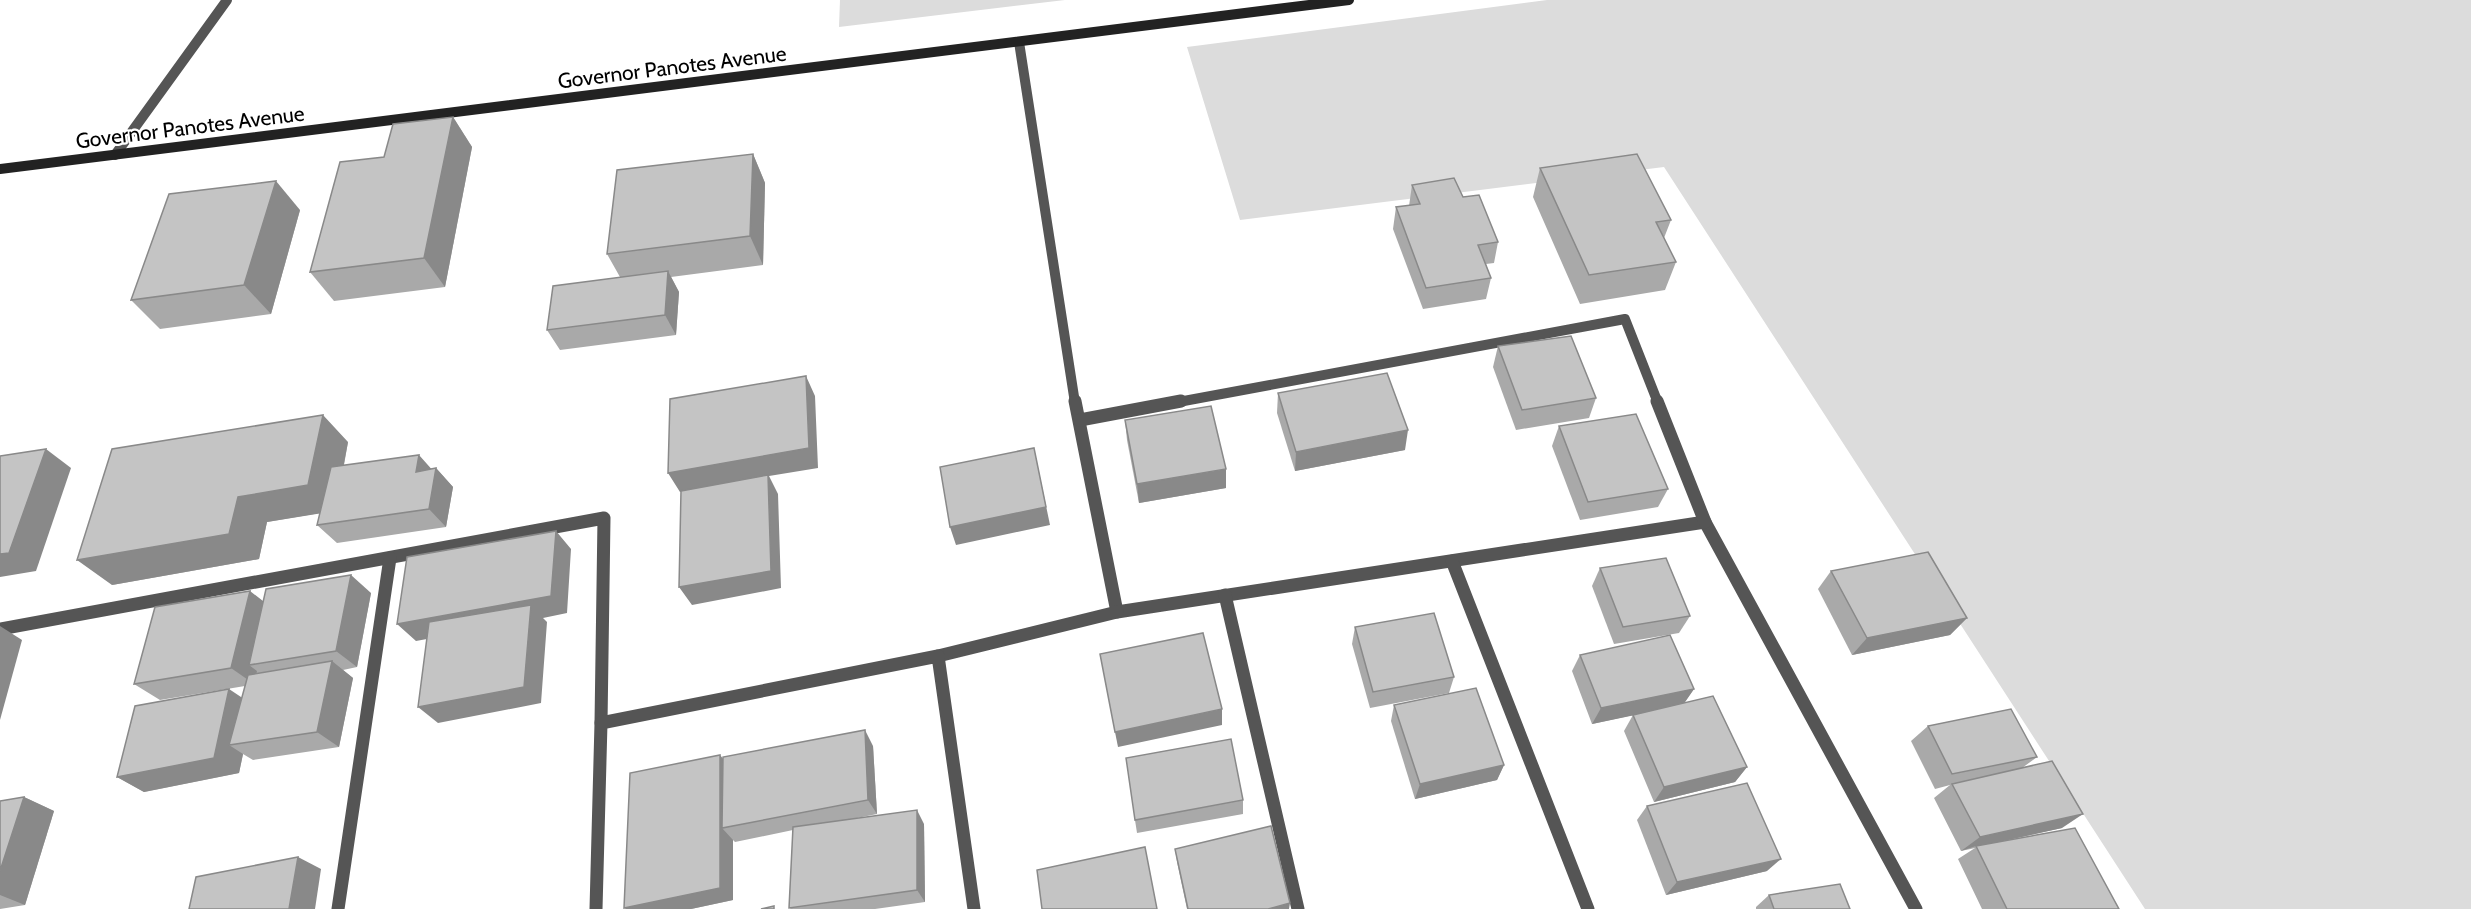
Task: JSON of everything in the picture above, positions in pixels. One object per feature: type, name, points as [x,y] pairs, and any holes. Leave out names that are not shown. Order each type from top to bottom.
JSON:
[{"type":"main road","name":"Governor Panotes Avenue","points":[[0,169],[1349,0]]},
{"type":"street","points":[[115,155],[226,0]]},
{"type":"street","points":[[1019,42],[1069,373],[1117,612]]},
{"type":"street","points":[[1080,420],[1624,319],[1705,522],[1916,909]]},
{"type":"street","points":[[0,629],[604,518],[596,909]]},
{"type":"street","points":[[601,723],[938,656],[1117,612],[1705,522]]},
{"type":"street","points":[[338,909],[390,558]]},
{"type":"street","points":[[1452,561],[1588,909]]},
{"type":"street","points":[[1225,595],[1298,909]]},
{"type":"street","points":[[938,656],[974,909]]},
{"type":"shaded area","points":[[840,0],[1065,0],[839,27]]},
{"type":"shaded area","points":[[1547,0],[2471,0],[2471,909],[2145,909],[1664,167],[1240,220],[1187,47]]},
{"type":"building","points":[[453,117],[424,258],[310,272],[340,162],[384,157],[393,124]]},
{"type":"building","points":[[753,154],[750,236],[607,254],[617,170]]},
{"type":"building","points":[[1637,154],[1671,220],[1656,222],[1676,262],[1589,275],[1540,168]]},
{"type":"building","points":[[1454,178],[1463,197],[1479,195],[1498,242],[1478,245],[1491,278],[1426,288],[1396,207],[1420,204],[1412,185]]},
{"type":"building","points":[[276,181],[244,285],[131,300],[169,194]]},
{"type":"building","points":[[668,271],[665,315],[547,330],[553,286]]},
{"type":"building","points":[[1571,336],[1596,398],[1522,410],[1498,346]]},
{"type":"building","points":[[1387,373],[1408,430],[1296,452],[1278,393]]},
{"type":"building","points":[[806,376],[809,448],[668,473],[670,399]]},
{"type":"building","points":[[1211,406],[1226,469],[1137,484],[1125,420]]},
{"type":"building","points":[[1636,414],[1668,489],[1588,502],[1559,426]]},
{"type":"building","points":[[323,415],[308,485],[238,497],[229,534],[77,560],[112,449]]},
{"type":"building","points":[[1034,448],[1046,507],[950,527],[940,467]]},
{"type":"building","points":[[46,449],[9,553],[0,554],[0,456]]},
{"type":"building","points":[[419,455],[416,472],[436,468],[429,509],[317,525],[331,467]]},
{"type":"building","points":[[768,475],[771,571],[679,587],[681,491]]},
{"type":"building","points":[[556,531],[551,596],[397,624],[407,557]]},
{"type":"building","points":[[1928,552],[1967,618],[1867,638],[1831,571]]},
{"type":"building","points":[[1666,558],[1690,616],[1623,627],[1600,568]]},
{"type":"building","points":[[351,575],[336,651],[249,665],[266,589]]},
{"type":"building","points":[[250,591],[231,668],[134,684],[155,607]]},
{"type":"building","points":[[531,605],[524,687],[418,707],[429,622]]},
{"type":"building","points":[[1434,613],[1454,677],[1373,692],[1355,627]]},
{"type":"building","points":[[1203,633],[1222,709],[1115,732],[1100,654]]},
{"type":"building","points":[[1670,635],[1694,689],[1601,708],[1580,655]]},
{"type":"building","points":[[332,661],[317,732],[229,745],[248,675]]},
{"type":"building","points":[[1476,688],[1504,765],[1420,784],[1394,705]]},
{"type":"building","points":[[229,689],[214,758],[117,777],[135,706]]},
{"type":"building","points":[[1713,696],[1747,767],[1664,787],[1633,715]]},
{"type":"building","points":[[2011,709],[2037,757],[1952,774],[1928,726]]},
{"type":"building","points":[[865,730],[868,800],[722,828],[723,757]]},
{"type":"building","points":[[1231,739],[1243,800],[1135,820],[1126,758]]},
{"type":"building","points":[[720,755],[720,888],[624,908],[630,773]]},
{"type":"building","points":[[2052,761],[2083,814],[1980,837],[1952,784]]},
{"type":"building","points":[[1747,783],[1781,859],[1677,882],[1647,806]]},
{"type":"building","points":[[24,797],[0,871],[0,801]]},
{"type":"building","points":[[917,810],[917,890],[789,908],[793,827]]},
{"type":"building","points":[[1271,826],[1290,903],[1268,909],[1188,909],[1175,849]]},
{"type":"building","points":[[2075,828],[2119,909],[2007,909],[1976,846]]},
{"type":"building","points":[[1145,847],[1157,909],[1042,909],[1037,870]]},
{"type":"building","points":[[298,857],[289,909],[189,909],[196,877]]},
{"type":"building","points":[[1840,884],[1850,909],[1774,909],[1769,895]]}]
